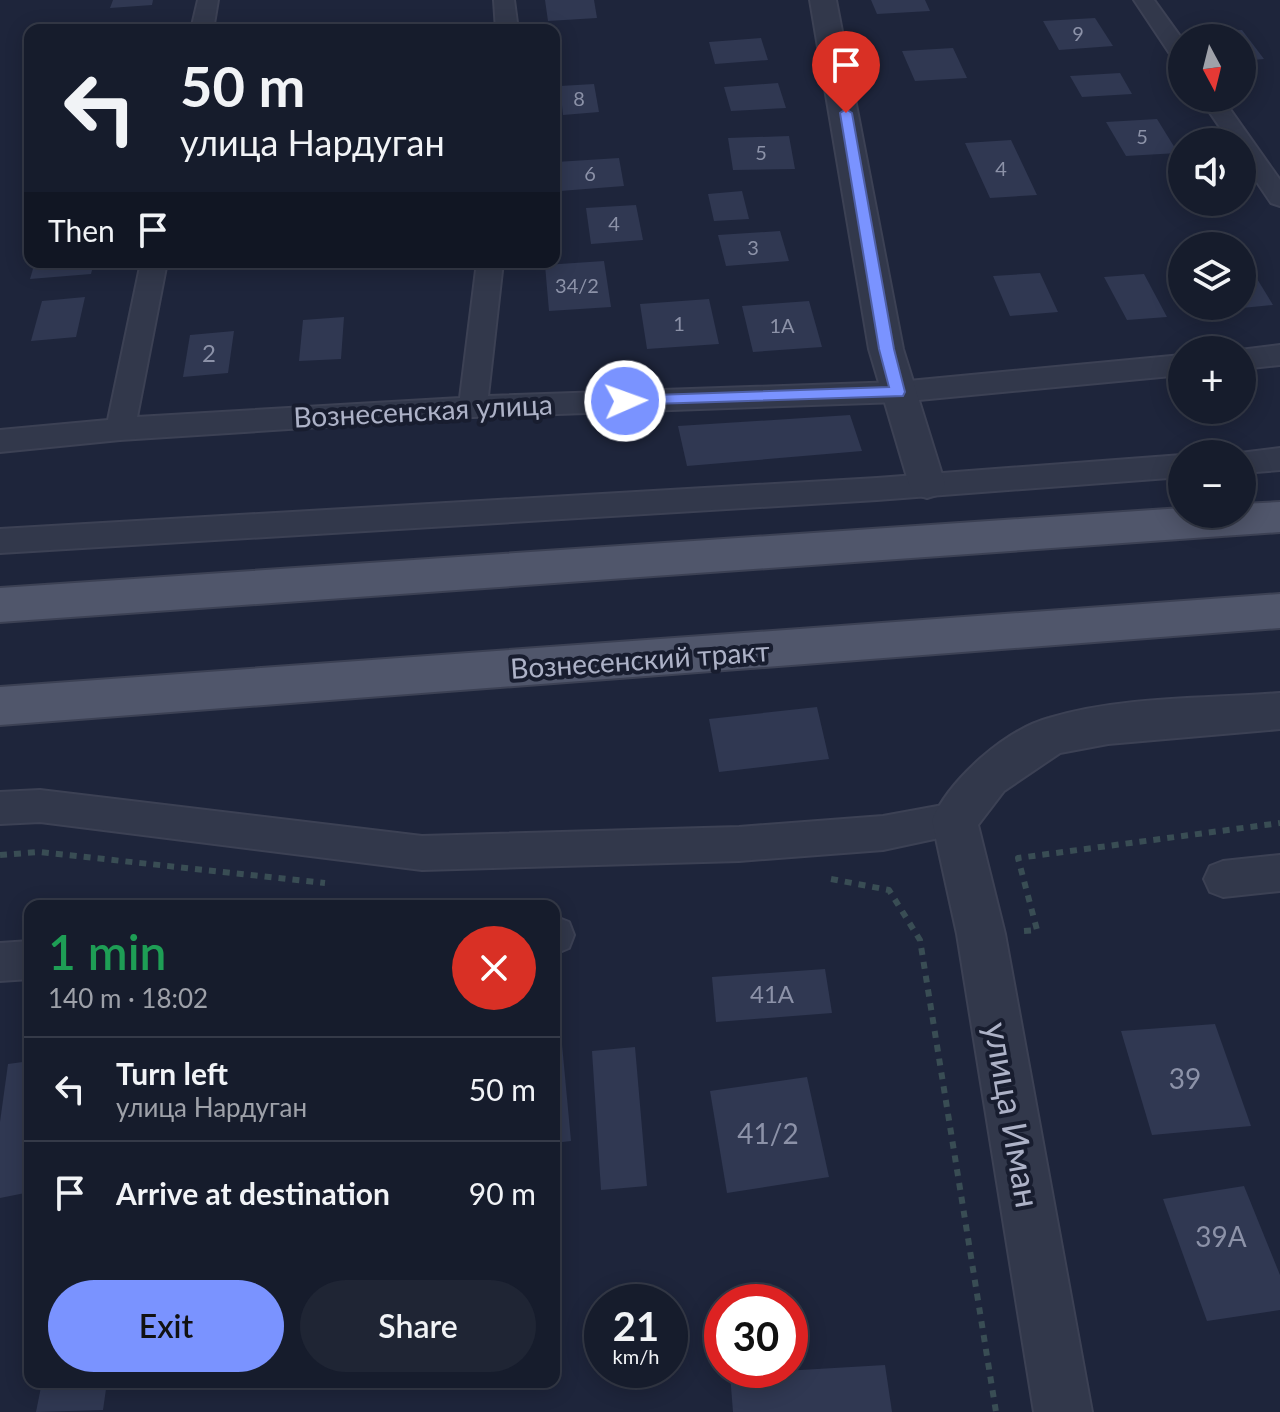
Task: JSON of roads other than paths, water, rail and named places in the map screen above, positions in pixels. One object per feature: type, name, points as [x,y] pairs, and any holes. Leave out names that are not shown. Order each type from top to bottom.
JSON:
[{"type":"main road","points":[[0,605],[1280,517]]},
{"type":"main road","name":"Вознесенский тракт","points":[[0,706],[1280,611]]},
{"type":"street","points":[[203,24],[208,0]]},
{"type":"street","points":[[504,0],[506,24]]},
{"type":"street","points":[[823,0],[886,349],[927,484]]},
{"type":"street","points":[[1144,0],[1168,35]]},
{"type":"street","points":[[1256,163],[1280,198]]},
{"type":"street","points":[[120,429],[153,268]]},
{"type":"street","points":[[473,407],[489,268]]},
{"type":"street","points":[[1256,358],[1280,355]]},
{"type":"street","name":"Вознесенская улица","points":[[0,441],[120,429],[473,407],[898,392],[1168,366]]},
{"type":"street","points":[[1256,461],[1280,459]]},
{"type":"street","points":[[0,541],[1168,467]]},
{"type":"street","points":[[0,808],[40,806],[422,853],[548,847],[739,844],[883,833],[954,820],[989,777],[1050,736],[1108,725],[1280,711]]},
{"type":"street","name":"улица Иман","points":[[954,820],[981,934],[1063,1412]]},
{"type":"street","points":[[1223,879],[1280,873]]},
{"type":"street","points":[[0,962],[24,960]]}]
